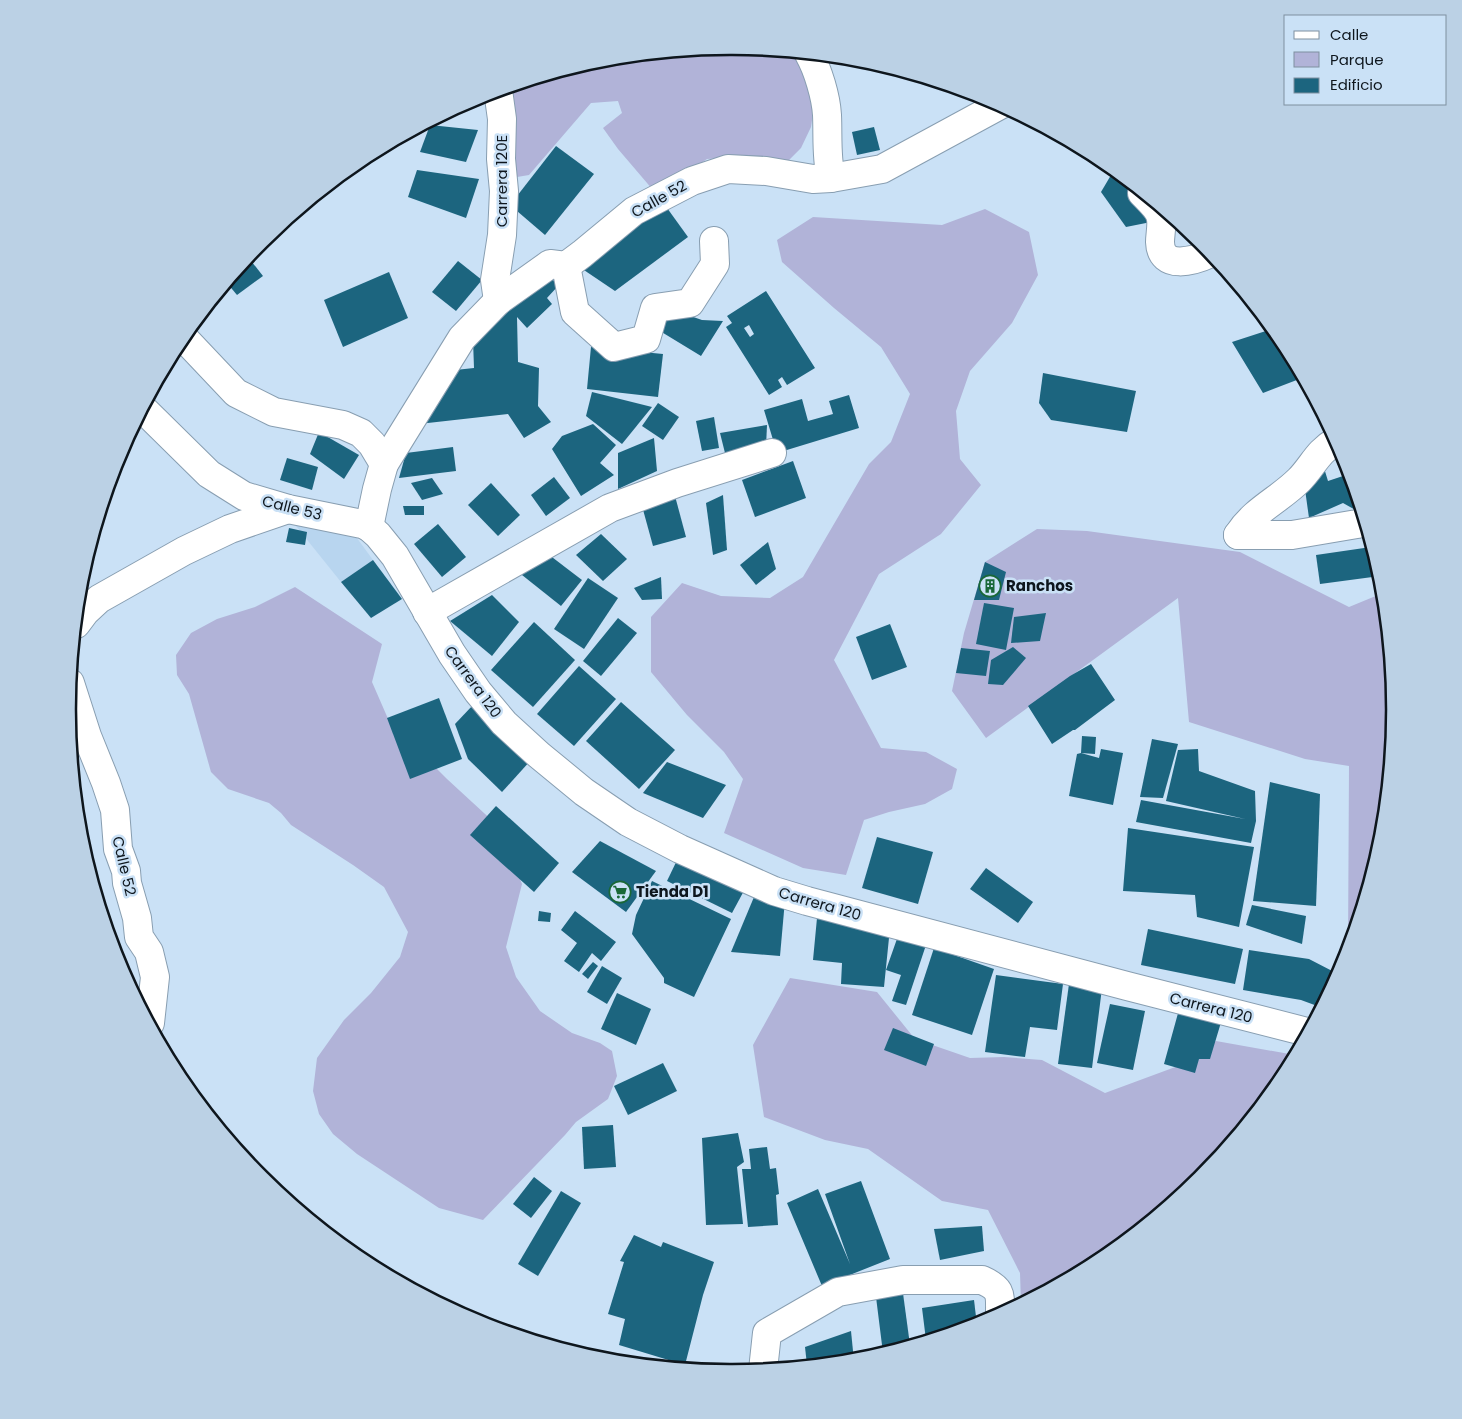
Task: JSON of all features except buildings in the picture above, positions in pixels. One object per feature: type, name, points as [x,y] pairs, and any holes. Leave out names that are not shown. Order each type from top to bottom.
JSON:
[{"type":"street","points":[[813,61],[827,112],[828,162],[831,178]]},
{"type":"street","name":"Carrera 120E","points":[[498,301],[495,280],[502,235],[504,191],[502,119],[499,98]]},
{"type":"street","name":"Calle 52","points":[[369,527],[384,464],[462,338],[498,301],[550,264],[566,266],[634,211],[692,181],[728,169],[766,171],[813,179],[831,178],[882,169],[992,110]]},
{"type":"street","points":[[1160,215],[1161,249],[1166,257],[1172,261],[1203,257]]},
{"type":"street","points":[[566,266],[575,312],[614,347],[646,339],[656,308],[690,303],[715,264],[714,240]]},
{"type":"street","points":[[189,343],[236,393],[274,412],[343,425],[361,433],[372,444],[384,464]]},
{"type":"street","name":"Calle 53","points":[[147,413],[209,474],[244,496],[288,509],[356,522],[369,527],[395,556],[427,612]]},
{"type":"street","points":[[1330,445],[1322,451],[1298,481],[1248,520],[1238,535],[1292,535],[1358,524]]},
{"type":"street","points":[[427,612],[610,508],[677,483],[772,453]]},
{"type":"street","points":[[84,614],[100,599],[184,551],[230,529],[288,509]]},
{"type":"street","name":"Carrera 120","points":[[427,612],[452,654],[504,723],[584,792],[628,822],[680,849],[774,891],[806,901],[1301,1031]]},
{"type":"street","name":"Calle 52","points":[[76,702],[114,810],[118,849],[126,871],[127,883],[137,918],[139,937],[149,952],[155,977],[151,1013]]},
{"type":"street","points":[[764,1363],[767,1333],[838,1292],[903,1280],[982,1280],[993,1285],[1000,1304]]},
{"type":"shaded area","points":[[332,504],[373,560],[341,582],[296,526]]},
{"type":"green space","points":[[731,55],[774,56],[805,60],[815,100],[811,127],[801,148],[788,161],[766,164],[738,157],[707,159],[680,178],[653,190],[618,149],[603,128],[622,113],[618,101],[591,103],[529,175],[511,178],[506,95],[562,77],[646,61],[688,56]]},
{"type":"green space","points":[[985,209],[1029,232],[1038,275],[1012,323],[970,371],[956,411],[960,459],[981,485],[941,534],[879,574],[834,660],[881,748],[926,752],[957,769],[952,789],[925,804],[864,820],[846,875],[803,868],[724,833],[743,779],[724,752],[687,715],[651,672],[651,617],[682,583],[721,596],[770,598],[803,577],[869,464],[891,442],[910,394],[881,347],[782,262],[777,240],[813,217],[942,225]]},
{"type":"green space","points":[[1037,529],[1087,531],[1240,552],[1349,607],[1375,596],[1384,667],[1386,710],[1384,752],[1380,795],[1373,837],[1348,928],[1349,766],[1305,759],[1189,722],[1178,598],[986,738],[952,691],[964,633],[985,562]]},
{"type":"green space","points":[[295,587],[382,644],[372,682],[389,721],[447,779],[497,825],[522,884],[506,947],[516,977],[540,1011],[572,1033],[600,1043],[612,1051],[617,1076],[608,1099],[576,1122],[483,1220],[439,1208],[357,1154],[333,1134],[319,1114],[313,1091],[317,1058],[344,1020],[371,993],[400,957],[408,932],[384,887],[291,825],[269,803],[228,789],[211,772],[189,694],[177,675],[176,655],[191,633],[217,619],[255,607]]},
{"type":"green space","points":[[790,978],[877,992],[915,1039],[970,1058],[1004,1057],[1042,1060],[1105,1093],[1178,1066],[1216,1041],[1287,1054],[1250,1108],[1223,1141],[1163,1202],[1095,1254],[1021,1297],[1020,1273],[988,1210],[942,1201],[868,1149],[825,1140],[764,1117],[753,1045]]},
{"type":"place","name":"Ranchos","points":[[990,586]]},
{"type":"place","name":"Tienda D1","points":[[620,892]]}]
